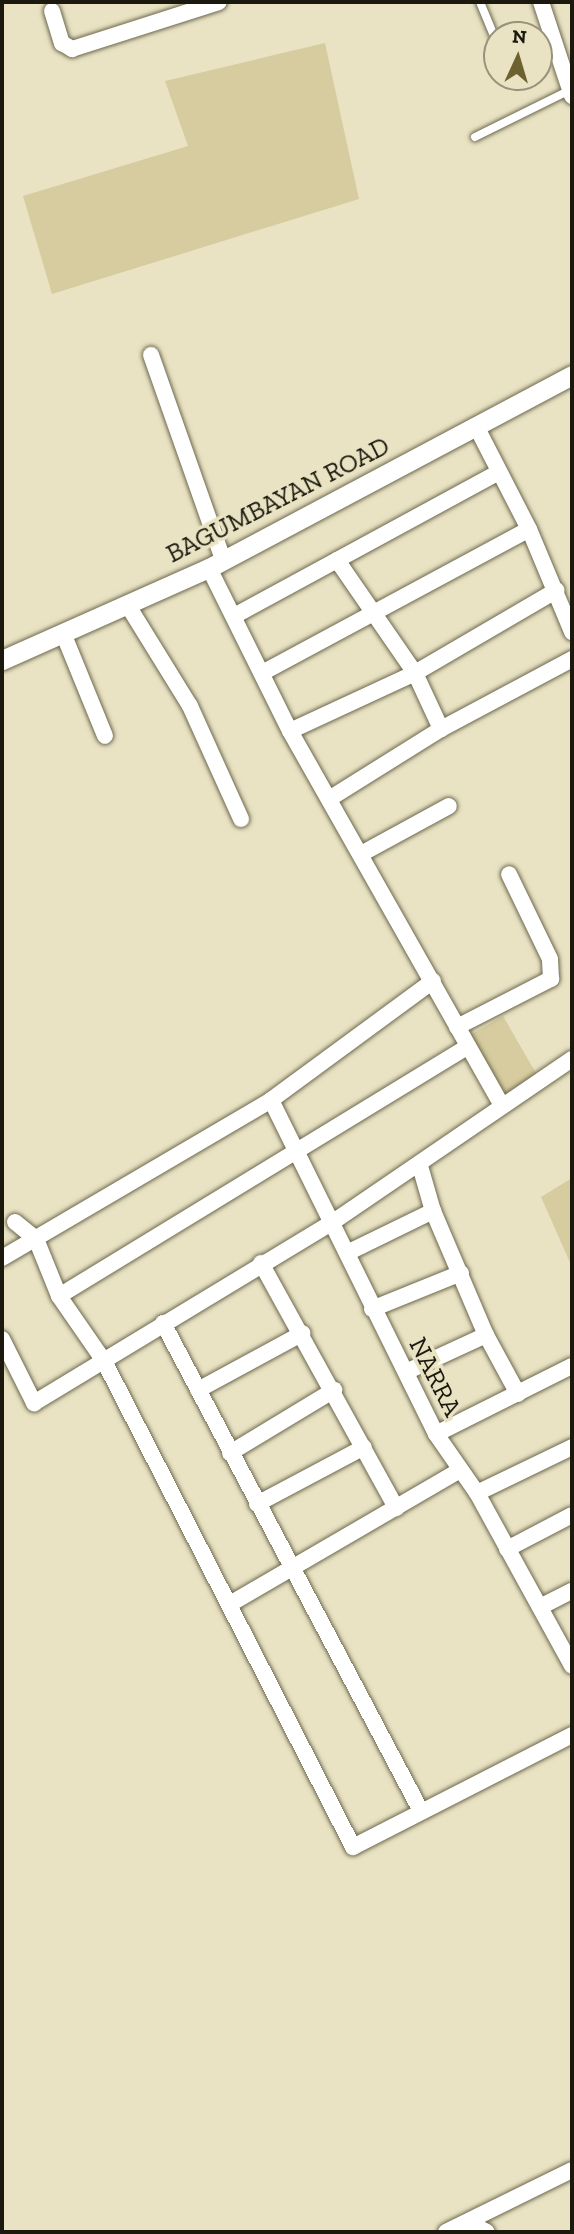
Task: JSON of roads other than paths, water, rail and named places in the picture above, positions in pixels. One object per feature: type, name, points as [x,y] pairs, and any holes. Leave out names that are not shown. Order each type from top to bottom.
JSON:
[{"type":"street","points":[[52,11],[62,43],[72,49],[219,2]]},
{"type":"street","points":[[541,2],[571,93]]},
{"type":"street","points":[[151,355],[234,616],[290,731],[502,1106]]},
{"type":"street","name":"BAGUMBAYAN ROAD","points":[[2,660],[216,564],[572,375]]},
{"type":"street","points":[[476,426],[497,473],[529,529],[557,590],[572,632]]},
{"type":"street","points":[[234,616],[497,473]]},
{"type":"street","points":[[262,673],[529,529]]},
{"type":"street","points":[[337,560],[415,673],[441,729]]},
{"type":"street","points":[[290,731],[415,673],[557,590]]},
{"type":"street","points":[[128,604],[190,706],[241,819]]},
{"type":"street","points":[[63,633],[105,736]]},
{"type":"street","points":[[329,799],[441,729],[572,659]]},
{"type":"street","points":[[361,854],[449,806]]},
{"type":"street","points":[[457,1027],[551,979],[550,959],[509,874]]},
{"type":"street","points":[[2,1258],[271,1100],[433,981]]},
{"type":"street","points":[[59,1296],[467,1047]]},
{"type":"street","points":[[2,1339],[34,1403],[261,1263],[330,1224],[420,1166],[572,1059]]},
{"type":"street","name":"NARRA","points":[[271,1100],[300,1151],[330,1224],[347,1253],[372,1309],[408,1371],[436,1434],[477,1493],[572,1667]]},
{"type":"street","points":[[420,1166],[433,1211],[486,1335],[518,1394]]},
{"type":"street","points":[[347,1253],[433,1211]]},
{"type":"street","points":[[15,1222],[36,1239],[59,1296],[104,1362],[353,1847],[572,1735]]},
{"type":"street","points":[[261,1263],[303,1333],[396,1508]]},
{"type":"street","points":[[372,1309],[461,1273]]},
{"type":"street","points":[[163,1323],[290,1569],[421,1811]]},
{"type":"street","points":[[198,1390],[303,1333]]},
{"type":"street","points":[[408,1371],[486,1335]]},
{"type":"street","points":[[436,1434],[572,1366]]},
{"type":"street","points":[[230,1452],[334,1391]]},
{"type":"street","points":[[257,1504],[364,1447]]},
{"type":"street","points":[[477,1493],[572,1447]]},
{"type":"street","points":[[230,1604],[460,1470]]},
{"type":"street","points":[[507,1549],[572,1515]]},
{"type":"street","points":[[540,1607],[572,1591]]},
{"type":"street","points":[[446,2232],[572,2170]]},
{"type":"street","points":[[468,2222],[487,2232]]},
{"type":"lane","points":[[480,2],[488,21]]},
{"type":"lane","points":[[475,137],[571,93]]}]
